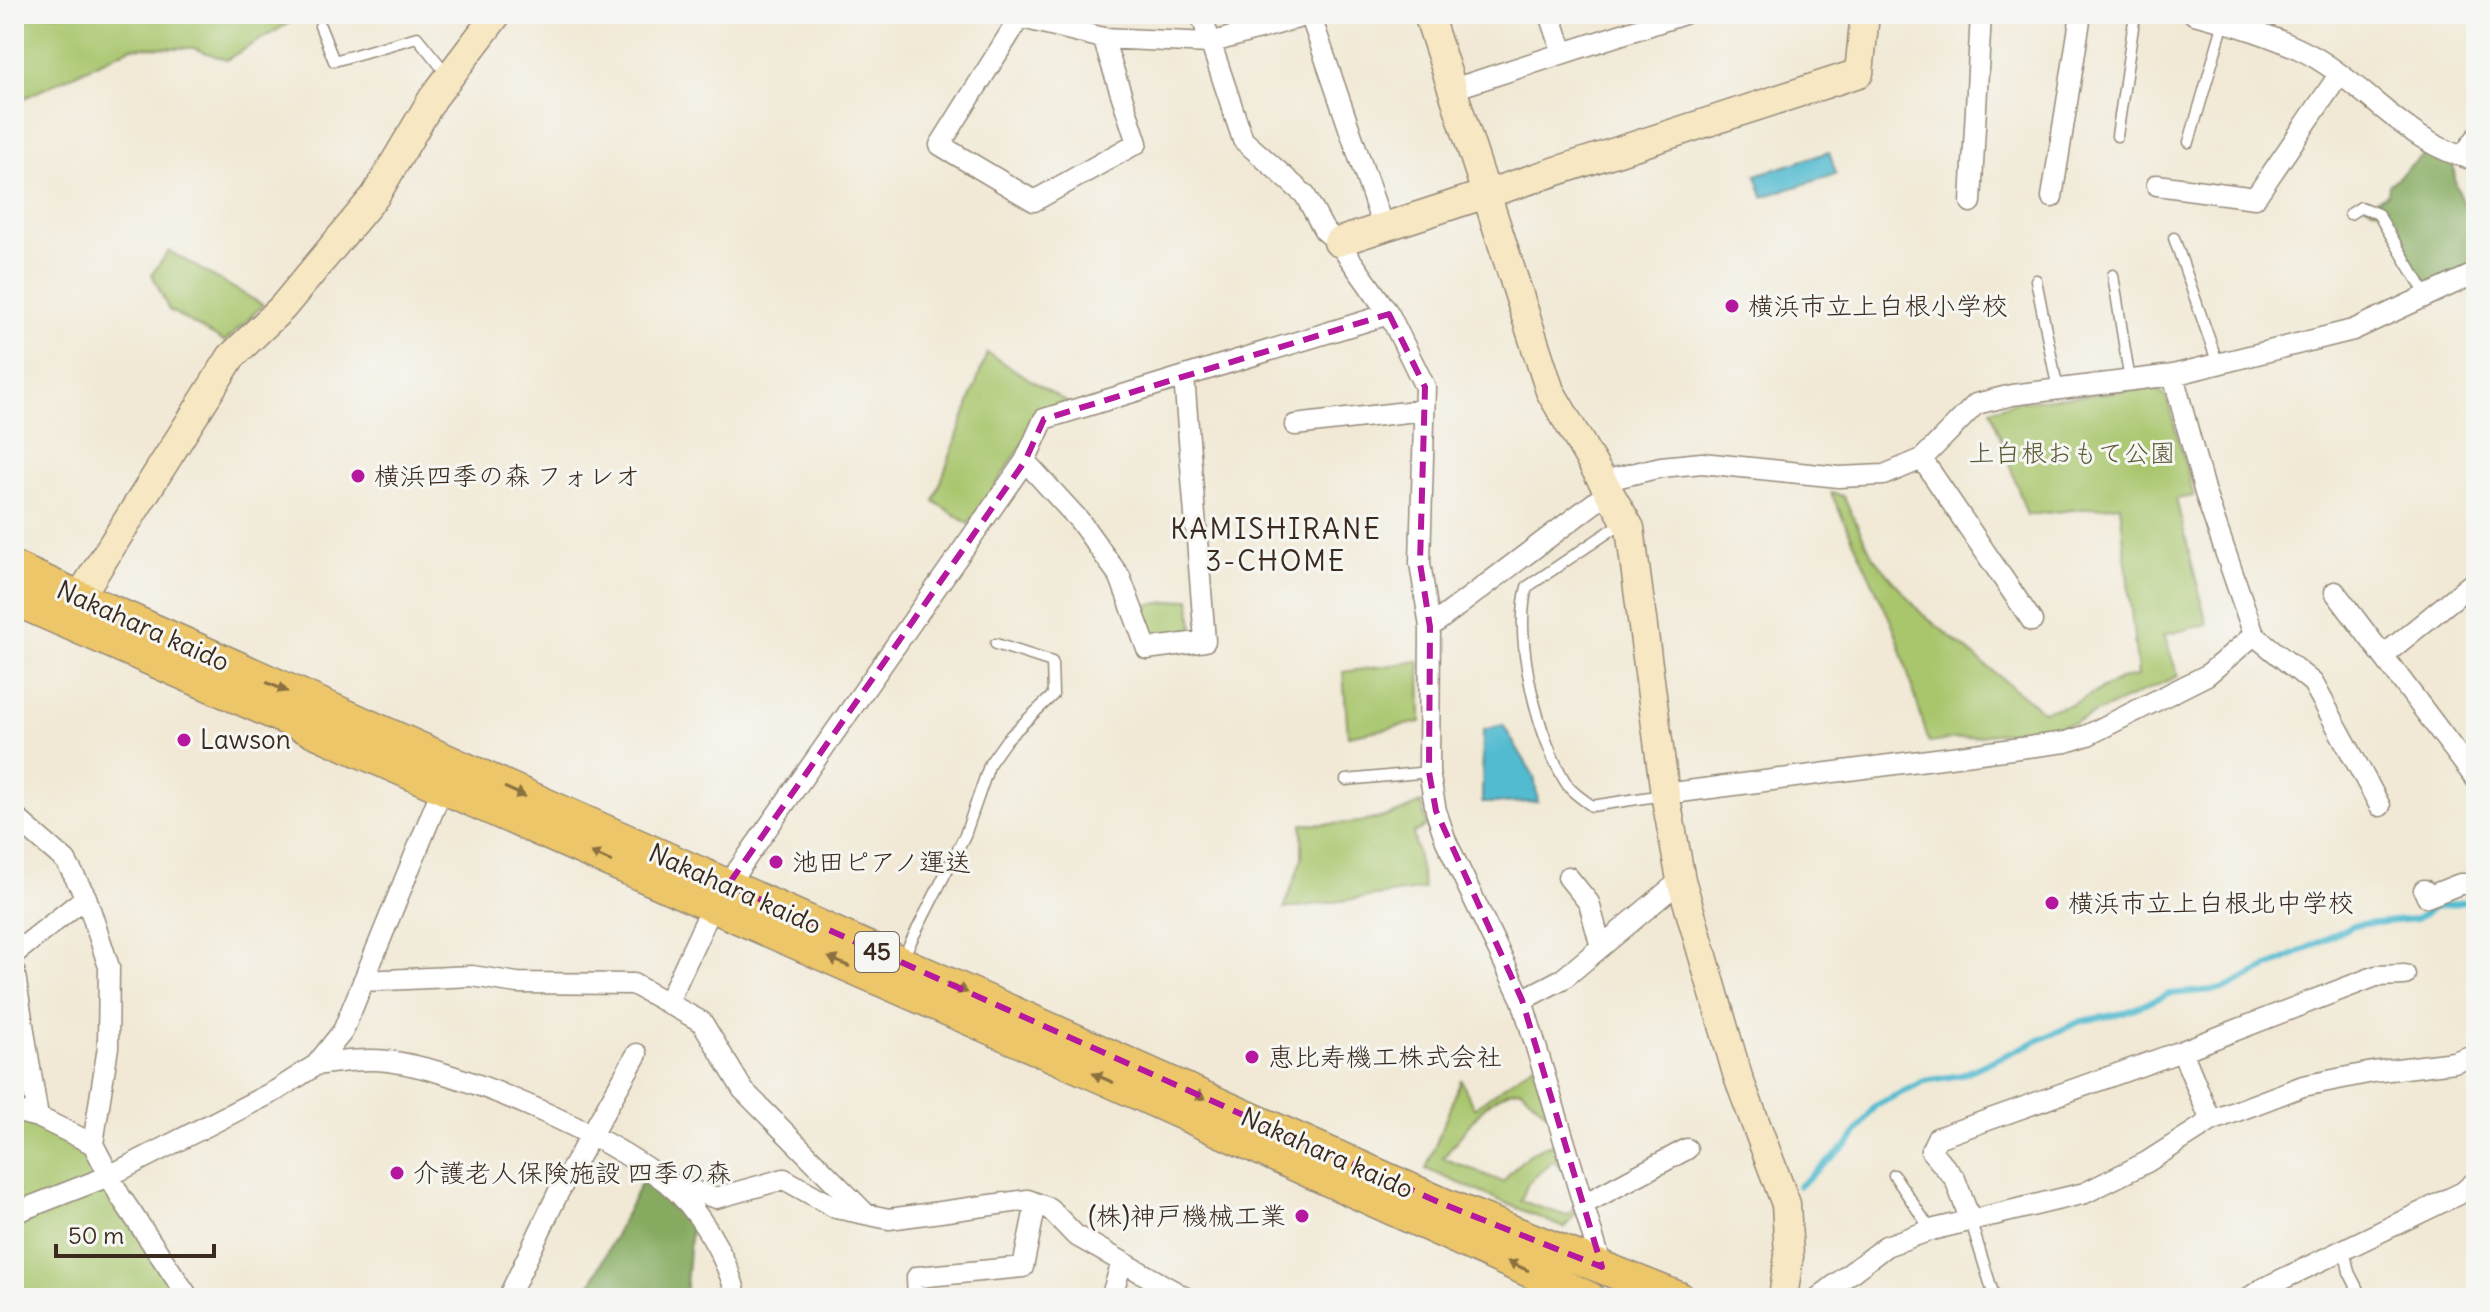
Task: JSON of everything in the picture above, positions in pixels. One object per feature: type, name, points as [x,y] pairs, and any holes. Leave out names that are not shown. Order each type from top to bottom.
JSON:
[{"type":"main road","name":"Nakahara kaido","points":[[14,568],[72,608],[720,896],[1104,1078],[1589,1298]]},
{"type":"main road","name":"Nakahara kaido","points":[[14,598],[72,608]]},
{"type":"main road","name":"Nakahara kaido","points":[[720,896],[900,963],[1443,1204],[1679,1298]]},
{"type":"street","points":[[72,608],[231,357],[282,308],[375,196],[448,75],[497,14]]},
{"type":"street","points":[[1201,14],[1243,140],[1305,195],[1324,230],[1338,242],[1389,314],[1425,387],[1420,563],[1430,627],[1429,772],[1446,841],[1522,1000],[1586,1203],[1602,1267]]},
{"type":"street","points":[[1103,38],[1137,143],[1034,201],[940,145],[1016,15],[1103,38],[1210,43],[1310,14],[1383,227]]},
{"type":"street","points":[[1428,14],[1550,391],[1627,520],[1665,794],[1681,880],[1738,1077],[1786,1204],[1789,1256],[1783,1298]]},
{"type":"street","points":[[1550,14],[1563,53]]},
{"type":"street","points":[[1338,242],[1859,73],[1865,14]]},
{"type":"street","points":[[1971,202],[1981,14]]},
{"type":"street","points":[[2052,197],[2081,14]]},
{"type":"street","points":[[2194,14],[2224,22],[2316,58],[2425,142],[2466,158]]},
{"type":"street","points":[[1453,89],[1671,16]]},
{"type":"street","points":[[2157,185],[2255,198],[2339,75]]},
{"type":"street","points":[[1430,627],[1606,486],[1661,467],[1702,463],[1839,477],[1884,475],[1922,459],[1976,404],[2012,395],[2131,383],[2173,375],[2353,330],[2476,273]]},
{"type":"street","points":[[668,1002],[720,896],[1025,461],[1044,419],[1389,314]]},
{"type":"street","points":[[2173,375],[2205,493],[2254,635],[2313,683],[2380,806]]},
{"type":"street","points":[[1025,461],[1079,520],[1120,577],[1147,649],[1205,641],[1184,377]]},
{"type":"street","points":[[1295,425],[1424,410]]},
{"type":"street","points":[[1922,459],[2032,621]]},
{"type":"street","points":[[2384,655],[2476,580]]},
{"type":"street","points":[[2335,592],[2476,779]]},
{"type":"street","points":[[1665,794],[2066,742],[2088,735],[2207,675],[2254,635]]},
{"type":"street","points":[[14,1213],[109,1176],[277,1090],[316,1065],[343,1031],[448,775]]},
{"type":"street","points":[[14,816],[66,861],[86,897],[109,967],[108,1047],[93,1144],[109,1176],[189,1298]]},
{"type":"street","points":[[1568,877],[1589,903],[1601,947]]},
{"type":"street","points":[[1522,1000],[1564,978],[1681,880]]},
{"type":"street","points":[[2424,890],[2427,897],[2460,884],[2476,884]]},
{"type":"street","points":[[14,954],[86,897]]},
{"type":"street","points":[[14,969],[38,1117]]},
{"type":"street","points":[[1970,1219],[1955,1179],[1931,1151],[1937,1138],[2182,1051],[2376,976],[2405,975]]},
{"type":"street","points":[[363,981],[472,976],[517,983],[633,984],[702,1022],[743,1090],[866,1214]]},
{"type":"street","points":[[2182,1051],[2211,1121]]},
{"type":"street","points":[[508,1298],[558,1193],[637,1054]]},
{"type":"street","points":[[1818,1298],[1886,1246],[1970,1219],[2085,1193],[2147,1162],[2211,1121],[2303,1086],[2373,1072],[2454,1062],[2476,1054]]},
{"type":"street","points":[[316,1065],[385,1060],[436,1070],[591,1137],[666,1182],[716,1198],[784,1179],[836,1208],[889,1219],[1028,1200],[1049,1208],[1075,1235],[1186,1298]]},
{"type":"street","points":[[14,1111],[38,1117],[93,1144]]},
{"type":"street","points":[[1586,1203],[1687,1149]]},
{"type":"street","points":[[2249,1298],[2344,1248],[2463,1192],[2476,1181]]},
{"type":"street","points":[[666,1182],[709,1232],[737,1298]]},
{"type":"street","points":[[918,1298],[917,1277],[1023,1267],[1036,1203]]},
{"type":"street","points":[[1111,1298],[1122,1262]]},
{"type":"lane","points":[[2117,136],[2135,14]]},
{"type":"lane","points":[[2189,142],[2224,22]]},
{"type":"lane","points":[[320,26],[334,61],[417,37],[448,75]]},
{"type":"lane","points":[[2466,158],[2476,130]]},
{"type":"lane","points":[[2350,214],[2361,207],[2378,214],[2427,296]]},
{"type":"lane","points":[[2174,238],[2218,364]]},
{"type":"lane","points":[[2113,275],[2131,383]]},
{"type":"lane","points":[[2036,280],[2058,390]]},
{"type":"lane","points":[[1627,520],[1527,587],[1521,609],[1529,664],[1551,756],[1570,789],[1592,806],[1665,794]]},
{"type":"lane","points":[[900,963],[965,835],[990,763],[1007,739],[1053,695],[1052,662],[996,644]]},
{"type":"lane","points":[[1346,780],[1429,772]]},
{"type":"lane","points":[[1894,1175],[1931,1230]]},
{"type":"lane","points":[[1970,1219],[1994,1296]]},
{"type":"lane","points":[[2344,1248],[2349,1272],[2362,1298]]},
{"type":"highlighted area","points":[[1389,314],[1425,387],[1420,563],[1430,627],[1429,772],[1436,811],[1522,1000],[1602,1267],[1443,1204],[728,885],[1025,461],[1044,419]]},
{"type":"green space","points":[[14,14],[304,14],[226,60],[194,48],[132,47],[14,103]]},
{"type":"green space","points":[[2427,152],[2453,164],[2456,185],[2476,233],[2476,265],[2428,288],[2382,211],[2366,205],[2388,194],[2389,185]]},
{"type":"green space","points":[[169,251],[263,305],[225,342],[169,310],[152,274]]},
{"type":"green space","points":[[987,353],[1070,404],[1042,416],[969,524],[934,501]]},
{"type":"green space","name":"上白根おもて公園","points":[[2156,388],[2167,398],[2194,496],[2176,499],[2207,624],[2164,635],[2178,676],[2074,723],[1929,743],[1895,630],[1831,493],[1843,496],[1873,557],[1921,613],[2042,711],[2073,704],[2120,679],[2138,676],[2120,505],[2027,515],[1991,410],[2014,402]]},
{"type":"green space","points":[[1190,599],[1193,627],[1187,635],[1161,640],[1152,636],[1139,606]]},
{"type":"green space","points":[[1420,661],[1421,722],[1348,736],[1343,672]]},
{"type":"green space","points":[[1421,803],[1427,826],[1413,833],[1424,889],[1284,909],[1302,858],[1302,824],[1363,821],[1393,815]]},
{"type":"green space","points":[[1534,1064],[1553,1119],[1521,1089],[1509,1091],[1477,1115],[1443,1158],[1503,1182],[1535,1151],[1560,1144],[1570,1176],[1553,1160],[1528,1183],[1521,1201],[1567,1216],[1575,1207],[1580,1209],[1564,1228],[1426,1169],[1461,1080],[1474,1108]]},
{"type":"green space","points":[[14,1117],[88,1149],[104,1190],[114,1200],[177,1298],[14,1298]]},
{"type":"green space","points":[[643,1179],[691,1227],[685,1298],[584,1298]]},
{"type":"water","points":[[1829,152],[1836,174],[1763,197],[1756,175]]},
{"type":"water","points":[[1503,725],[1534,776],[1538,802],[1482,803],[1483,730]]},
{"type":"waterway","points":[[1799,1186],[1849,1143],[1875,1106],[1924,1081],[1961,1075],[2081,1021],[2124,1013],[2169,994],[2224,989],[2354,925],[2416,919],[2435,907],[2476,900]]},
{"type":"place","name":"横浜市立上白根小学校","points":[[1732,306]]},
{"type":"place","name":"横浜四季の森 フォレオ","points":[[358,476]]},
{"type":"place","name":"Lawson","points":[[184,740]]},
{"type":"place","name":"池田ピアノ運送","points":[[776,862]]},
{"type":"place","name":"横浜市立上白根北中学校","points":[[2052,903]]},
{"type":"place","name":"恵比寿機工株式会社","points":[[1252,1057]]},
{"type":"place","name":"介護老人保険施設 四季の森","points":[[397,1173]]},
{"type":"place","name":"(株)神戸機械工業","points":[[1302,1216]]},
{"type":"district","name":"KAMISHIRANE 3-CHOME","points":[[1276,545]]}]
